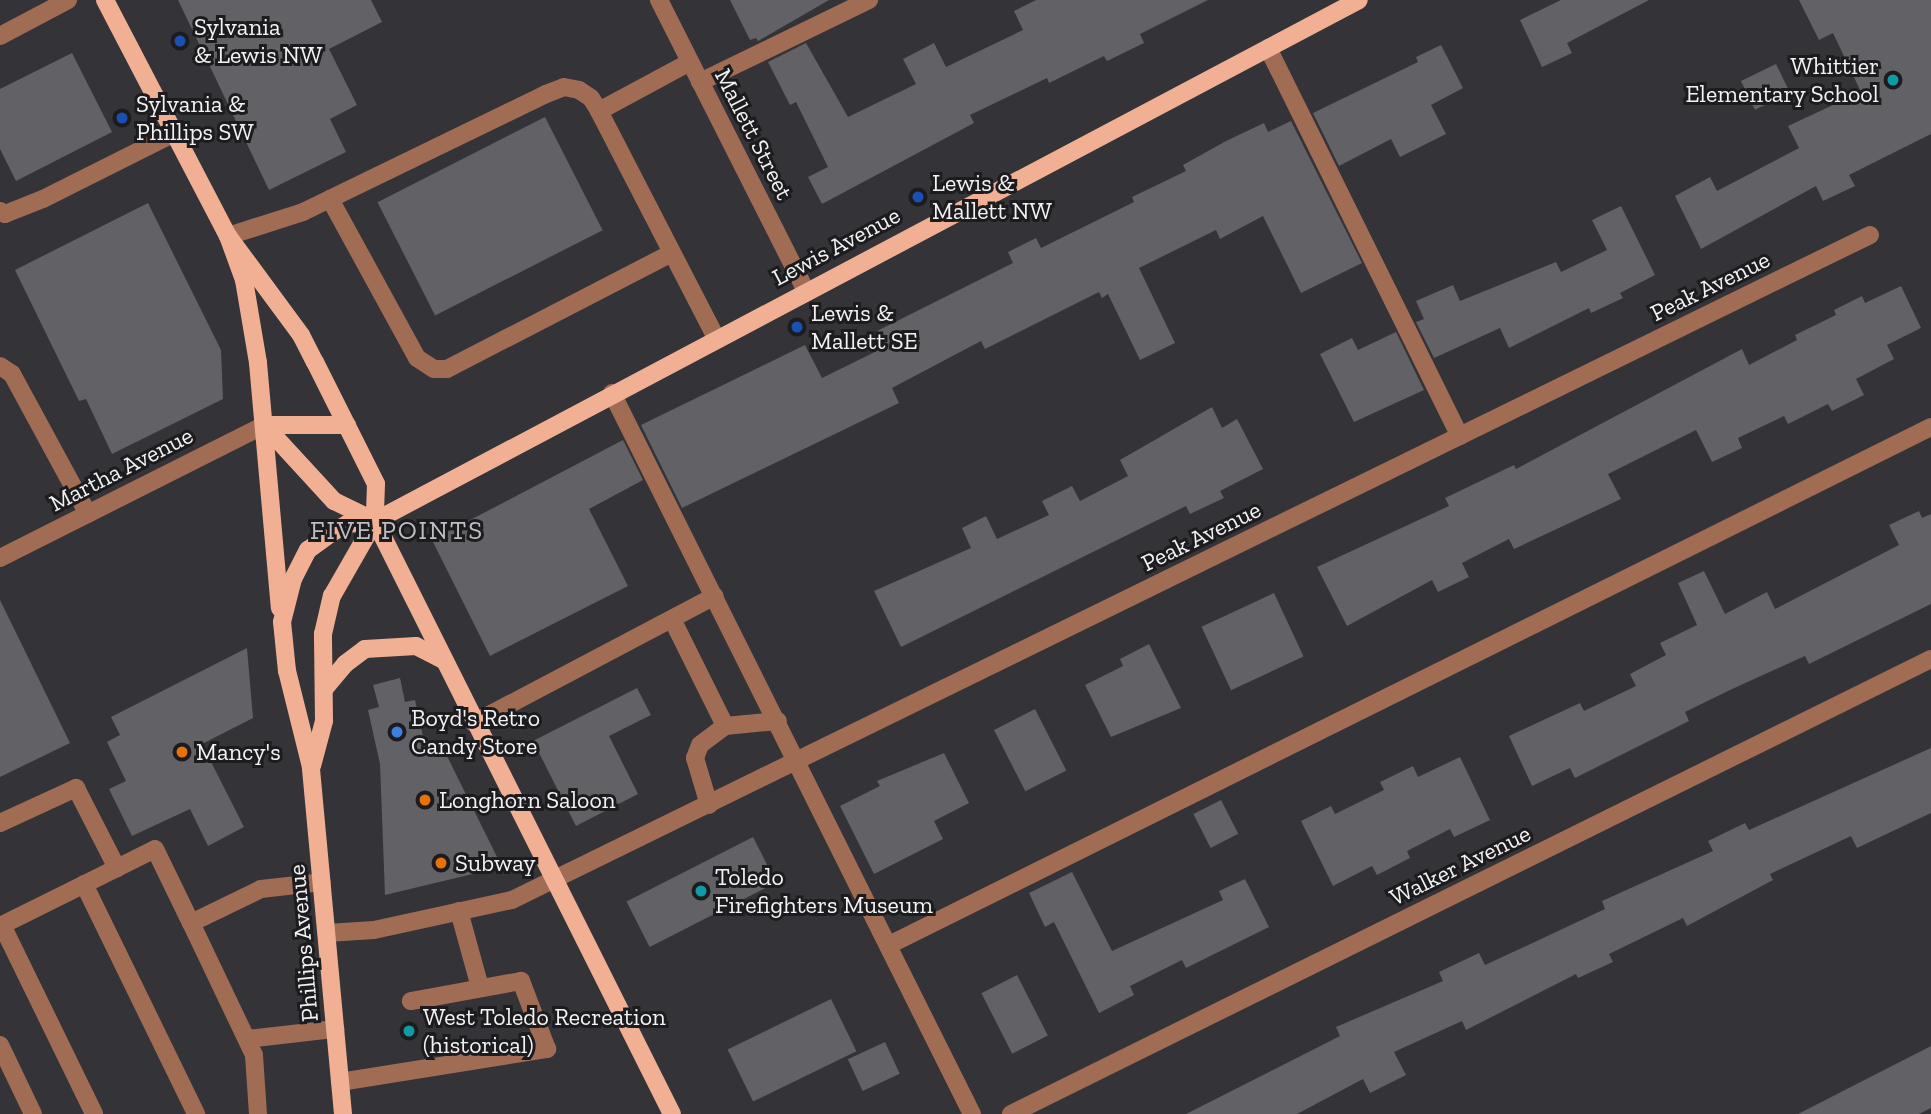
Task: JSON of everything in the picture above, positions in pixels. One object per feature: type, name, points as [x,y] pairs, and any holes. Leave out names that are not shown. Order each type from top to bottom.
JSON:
[{"type":"main road","points":[[105,0],[228,236],[301,335],[347,425],[376,484],[375,521],[672,1114]]},
{"type":"main road","name":"Lewis Avenue","points":[[375,521],[805,289],[1359,0]]},
{"type":"main road","points":[[228,236],[244,280],[264,425],[282,622]]},
{"type":"main road","points":[[264,425],[347,425]]},
{"type":"main road","points":[[264,425],[334,501],[375,521]]},
{"type":"main road","name":"Phillips Avenue","points":[[343,1114],[312,767],[287,671],[282,622],[293,579],[308,550],[347,524],[375,521]]},
{"type":"main road","name":"Phillips Avenue","points":[[312,767],[324,721],[323,634],[332,596],[375,521]]},
{"type":"main road","points":[[325,688],[365,649],[416,646],[442,659]]},
{"type":"street","points":[[0,36],[68,0]]},
{"type":"street","name":"Mallett Street","points":[[659,0],[805,289]]},
{"type":"street","points":[[700,82],[869,0]]},
{"type":"street","points":[[1268,48],[1460,436]]},
{"type":"street","points":[[599,111],[690,62]]},
{"type":"street","points":[[228,236],[330,199],[564,87],[592,98],[716,338]]},
{"type":"street","points":[[0,211],[5,214],[44,199],[173,134]]},
{"type":"street","points":[[330,199],[417,358],[434,369],[447,369],[672,253]]},
{"type":"street","name":"Peak Avenue","points":[[327,933],[374,930],[512,900],[1870,235]]},
{"type":"street","points":[[0,366],[12,374],[88,514]]},
{"type":"street","points":[[612,393],[778,720],[972,1114]]},
{"type":"street","name":"Martha Avenue","points":[[0,558],[264,425]]},
{"type":"street","points":[[889,945],[1931,427]]},
{"type":"street","points":[[474,723],[715,596]]},
{"type":"street","points":[[672,619],[725,726]]},
{"type":"street","name":"Walker Avenue","points":[[1012,1114],[1931,659]]},
{"type":"street","points":[[709,805],[695,758],[700,745],[725,726],[778,720]]},
{"type":"street","points":[[0,823],[76,788],[117,867]]},
{"type":"street","points":[[94,1114],[1,925],[155,849],[247,1039],[258,1072],[258,1114]]},
{"type":"street","points":[[191,923],[261,889],[322,882]]},
{"type":"street","points":[[84,884],[196,1114]]},
{"type":"street","points":[[459,911],[480,987]]},
{"type":"street","points":[[340,1082],[547,1049],[521,981],[411,1001]]},
{"type":"street","points":[[247,1039],[335,1029]]},
{"type":"street","points":[[0,1045],[33,1114]]},
{"type":"building","points":[[178,0],[371,0],[382,22],[329,49],[357,105],[330,119],[346,152],[269,190]]},
{"type":"building","points":[[730,0],[829,0],[758,41],[756,38],[750,40]]},
{"type":"building","points":[[1036,0],[1208,0],[1140,34],[1144,43],[1107,61],[1104,56],[1049,83],[1047,78],[970,115],[974,123],[822,204],[808,177],[828,167],[796,102],[790,105],[768,62],[806,43],[848,117],[916,84],[903,59],[934,43],[946,67],[1023,30],[1014,11]]},
{"type":"building","points":[[1561,0],[1649,0],[1567,43],[1572,53],[1542,67],[1520,20]]},
{"type":"building","points":[[1799,0],[1931,0],[1931,134],[1849,175],[1855,186],[1823,201],[1816,186],[1701,249],[1675,196],[1710,177],[1717,191],[1799,148],[1788,126],[1861,92],[1833,33],[1819,40]]},
{"type":"building","points":[[1441,45],[1463,88],[1431,105],[1446,134],[1400,157],[1391,139],[1339,166],[1313,113],[1418,62],[1416,57]]},
{"type":"building","points":[[72,53],[112,132],[16,181],[0,149],[0,89]]},
{"type":"building","points":[[1776,64],[1790,93],[1755,110],[1741,81]]},
{"type":"building","points":[[545,117],[603,230],[435,316],[377,202]]},
{"type":"building","points":[[1291,121],[1362,263],[1301,293],[1263,216],[1220,239],[1216,230],[1139,268],[1175,343],[1140,360],[1108,294],[1102,298],[1099,292],[985,349],[981,341],[892,388],[899,403],[682,508],[641,425],[805,345],[822,378],[885,347],[877,331],[1013,263],[1008,252],[1036,238],[1041,248],[1134,202],[1132,197],[1186,171],[1183,165],[1226,141],[1264,123],[1268,132]]},
{"type":"building","points":[[148,203],[221,350],[223,399],[112,454],[86,399],[79,401],[15,270]]},
{"type":"building","points":[[1621,206],[1655,275],[1620,293],[1623,298],[1591,313],[1589,308],[1509,348],[1500,328],[1434,358],[1416,322],[1424,319],[1416,301],[1453,285],[1460,301],[1556,262],[1561,272],[1607,250],[1592,220]]},
{"type":"building","points":[[1901,286],[1921,328],[1887,345],[1894,359],[1856,379],[1864,395],[1832,411],[1828,404],[1788,424],[1784,416],[1738,438],[1742,448],[1712,462],[1696,430],[1608,474],[1621,499],[1514,549],[1509,539],[1462,563],[1469,577],[1438,592],[1432,580],[1347,626],[1317,567],[1449,506],[1445,498],[1514,465],[1516,469],[1742,349],[1749,365],[1797,340],[1795,335],[1836,315],[1834,310],[1862,296],[1865,303]]},
{"type":"building","points":[[1396,332],[1424,390],[1354,422],[1320,354],[1352,338],[1358,350]]},
{"type":"building","points":[[1212,407],[1222,428],[1237,419],[1263,469],[1220,491],[1224,498],[1190,514],[1186,506],[901,647],[874,591],[971,548],[962,528],[986,516],[997,539],[1049,515],[1042,501],[1072,486],[1080,501],[1128,476],[1120,460]]},
{"type":"building","points":[[623,440],[643,480],[589,509],[628,586],[490,656],[432,540]]},
{"type":"building","points":[[1919,511],[1922,518],[1931,514],[1931,604],[1809,664],[1805,656],[1730,690],[1685,712],[1689,721],[1575,778],[1570,768],[1532,786],[1509,736],[1580,703],[1584,711],[1636,686],[1630,674],[1666,655],[1660,643],[1697,625],[1678,583],[1704,571],[1725,614],[1767,592],[1775,609],[1899,545],[1889,525]]},
{"type":"building","points":[[1274,593],[1304,656],[1231,690],[1201,627]]},
{"type":"building","points":[[0,600],[70,743],[0,777]]},
{"type":"building","points":[[1149,644],[1181,708],[1111,737],[1085,685],[1123,666],[1120,659]]},
{"type":"building","points":[[247,648],[253,718],[202,744],[244,827],[208,846],[190,809],[132,836],[109,789],[126,781],[107,742],[120,735],[111,717]]},
{"type":"building","points":[[400,678],[405,702],[415,700],[427,754],[445,752],[502,867],[385,895],[380,764],[368,710],[379,707],[373,685]]},
{"type":"building","points":[[637,688],[651,715],[609,736],[638,794],[576,826],[533,741]]},
{"type":"building","points":[[1035,709],[1066,770],[1025,791],[994,730]]},
{"type":"building","points":[[1931,748],[1931,813],[1857,848],[1851,836],[1770,874],[1773,880],[1687,926],[1683,918],[1609,954],[1613,962],[1578,978],[1576,974],[1466,1030],[1462,1021],[1394,1052],[1406,1075],[1370,1093],[1363,1079],[1297,1114],[1186,1114],[1340,1036],[1336,1027],[1443,981],[1439,972],[1479,953],[1485,965],[1605,909],[1602,901],[1713,851],[1708,841],[1745,823],[1749,830]]},
{"type":"building","points":[[944,753],[969,803],[934,821],[943,839],[874,874],[840,806],[880,786],[877,781]]},
{"type":"building","points":[[1460,757],[1490,820],[1454,837],[1450,829],[1407,851],[1410,858],[1377,875],[1372,866],[1333,886],[1301,821],[1331,806],[1335,814],[1384,790],[1380,782],[1413,766],[1418,777]]},
{"type":"building","points":[[1221,800],[1238,834],[1211,848],[1193,814]]},
{"type":"building","name":"Toledo Firefighters Museum","points":[[753,837],[776,882],[650,947],[626,901]]},
{"type":"building","points":[[1072,872],[1112,951],[1223,900],[1219,891],[1245,879],[1269,927],[1186,968],[1182,960],[1130,986],[1134,995],[1099,1013],[1054,922],[1045,927],[1029,893]]},
{"type":"building","points":[[1017,975],[1048,1036],[1012,1054],[981,993]]},
{"type":"building","points":[[831,999],[856,1051],[753,1102],[728,1049]]},
{"type":"building","points":[[885,1042],[900,1074],[863,1091],[848,1059]]},
{"type":"building","points":[[1931,1046],[1931,1108],[1919,1114],[1798,1114]]},
{"type":"place","name":"Sylvania & Lewis NW","points":[[180,41]]},
{"type":"place","name":"Whittier Elementary School","points":[[1893,80]]},
{"type":"place","name":"Sylvania & Phillips SW","points":[[122,118]]},
{"type":"place","name":"Lewis & Mallett NW","points":[[918,197]]},
{"type":"place","name":"Lewis & Mallett SE","points":[[797,327]]},
{"type":"place","name":"Boyd's Retro Candy Store","points":[[397,732]]},
{"type":"place","name":"Mancy's","points":[[182,752]]},
{"type":"place","name":"Longhorn Saloon","points":[[425,800]]},
{"type":"place","name":"Subway","points":[[441,863]]},
{"type":"place","name":"Toledo Firefighters Museum","points":[[701,891]]},
{"type":"place","name":"West Toledo Recreation (historical)","points":[[409,1031]]},
{"type":"district","name":"FIVE POINTS","points":[[397,531]]}]
